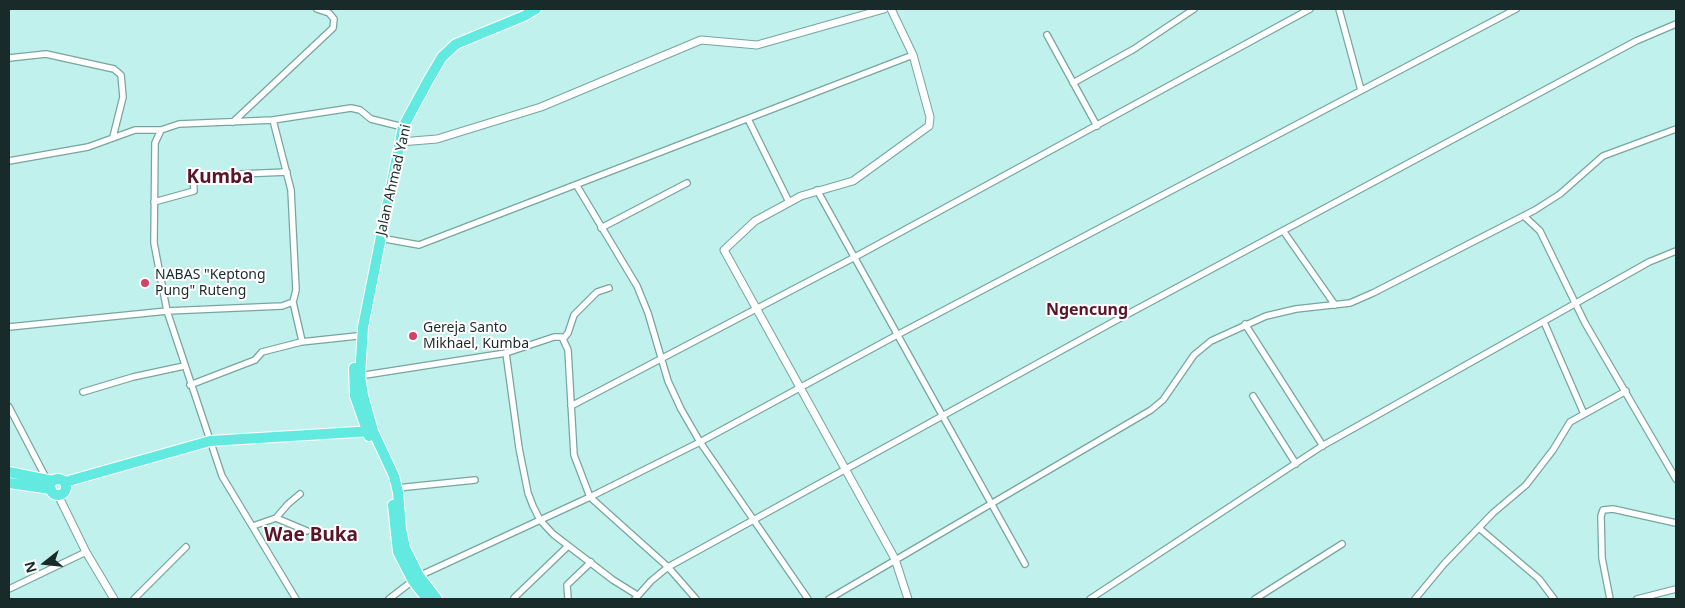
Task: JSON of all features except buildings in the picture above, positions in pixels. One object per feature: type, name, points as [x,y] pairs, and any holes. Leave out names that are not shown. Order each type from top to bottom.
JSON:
[{"type":"highway","name":"Jalan Ahmad Yani","points":[[427,599],[416,578],[398,552],[393,519],[396,491],[383,449],[370,431],[363,395],[356,375],[360,332],[404,127],[434,70],[449,49],[536,9]]},
{"type":"highway","points":[[9,483],[52,486],[59,479],[65,482],[210,441],[370,431]]},
{"type":"highway","points":[[9,472],[66,491],[65,482]]},
{"type":"highway","name":"Jalan Ahmad Yani","points":[[416,578],[437,599]]},
{"type":"street","points":[[233,122],[333,28],[334,19],[329,13],[318,9]]},
{"type":"street","points":[[400,142],[437,140],[541,107],[700,40],[756,46],[884,9]]},
{"type":"street","points":[[891,9],[913,55],[930,117],[929,126],[860,177],[817,190],[789,202],[747,226],[724,250],[895,559],[908,599]]},
{"type":"street","points":[[1073,83],[1134,49],[1194,9]]},
{"type":"street","points":[[570,406],[855,257],[1310,9]]},
{"type":"street","points":[[1339,9],[1361,90]]},
{"type":"street","points":[[389,599],[416,578],[590,497],[700,442],[897,335],[1516,9]]},
{"type":"street","points":[[506,353],[526,486],[540,520],[568,546],[636,597],[668,567],[942,416],[1636,41],[1676,24]]},
{"type":"street","points":[[1047,36],[1097,126]]},
{"type":"street","points":[[9,58],[46,54],[114,69],[121,76],[123,97],[113,137]]},
{"type":"street","points":[[380,238],[419,245],[577,186],[913,55]]},
{"type":"street","points":[[9,161],[88,147],[135,130],[161,130],[179,124],[273,120],[351,108],[360,110],[372,119],[404,127]]},
{"type":"street","points":[[748,119],[789,202]]},
{"type":"street","points":[[273,120],[288,172],[291,190],[296,290],[293,302],[302,341]]},
{"type":"street","points":[[833,599],[895,559],[1151,410],[1163,400],[1201,348],[1246,324],[1283,312],[1350,303],[1373,293],[1524,216],[1560,194],[1603,156],[1676,129]]},
{"type":"street","points":[[161,130],[155,143],[154,243],[166,311],[190,385],[230,493],[296,599]]},
{"type":"street","points":[[154,202],[194,191],[193,176],[288,172]]},
{"type":"street","points":[[601,228],[687,183]]},
{"type":"street","points":[[577,186],[637,286],[663,359],[668,381],[700,442],[808,599]]},
{"type":"street","points":[[817,190],[1025,564]]},
{"type":"street","points":[[1524,216],[1540,231],[1599,347],[1676,479]]},
{"type":"street","points":[[1284,232],[1335,305]]},
{"type":"street","points":[[1090,599],[1323,446],[1429,384],[1544,322],[1649,262],[1676,251]]},
{"type":"street","points":[[564,338],[568,333],[574,315],[597,292],[609,288]]},
{"type":"street","points":[[9,327],[166,311],[282,306],[293,302]]},
{"type":"street","points":[[1544,322],[1584,414]]},
{"type":"street","points":[[1246,324],[1323,446]]},
{"type":"street","points":[[190,385],[255,360],[262,352],[302,341],[360,332]]},
{"type":"street","points":[[356,375],[506,353],[554,336],[559,335],[564,338],[568,350],[574,454],[590,497],[668,567],[696,599]]},
{"type":"street","points":[[83,392],[133,377],[184,366]]},
{"type":"street","points":[[1415,599],[1444,564],[1479,528],[1526,485],[1553,450],[1566,425],[1626,391]]},
{"type":"street","points":[[1253,396],[1296,464]]},
{"type":"street","points":[[9,407],[86,552],[114,599]]},
{"type":"street","points":[[396,491],[475,480]]},
{"type":"street","points":[[252,526],[276,518],[300,494]]},
{"type":"street","points":[[1610,599],[1602,558],[1601,516],[1603,510],[1613,509],[1676,523]]},
{"type":"street","points":[[276,518],[307,531]]},
{"type":"street","points":[[1479,528],[1539,579],[1554,599]]},
{"type":"street","points":[[1255,599],[1342,544]]},
{"type":"street","points":[[514,598],[568,546]]},
{"type":"street","points":[[134,599],[186,547]]},
{"type":"street","points":[[9,589],[86,552]]},
{"type":"street","points":[[568,599],[566,585],[591,562]]},
{"type":"street","points":[[1637,599],[1676,589]]},
{"type":"place","name":"NABAS \"Keptong Pung\" Ruteng","points":[[145,283]]},
{"type":"place","name":"Gereja Santo Mikhael, Kumba","points":[[413,336]]},
{"type":"district","name":"Kumba","points":[[220,178]]},
{"type":"district","name":"Ngencung","points":[[1087,310]]},
{"type":"district","name":"Wae Buka","points":[[311,536]]}]
